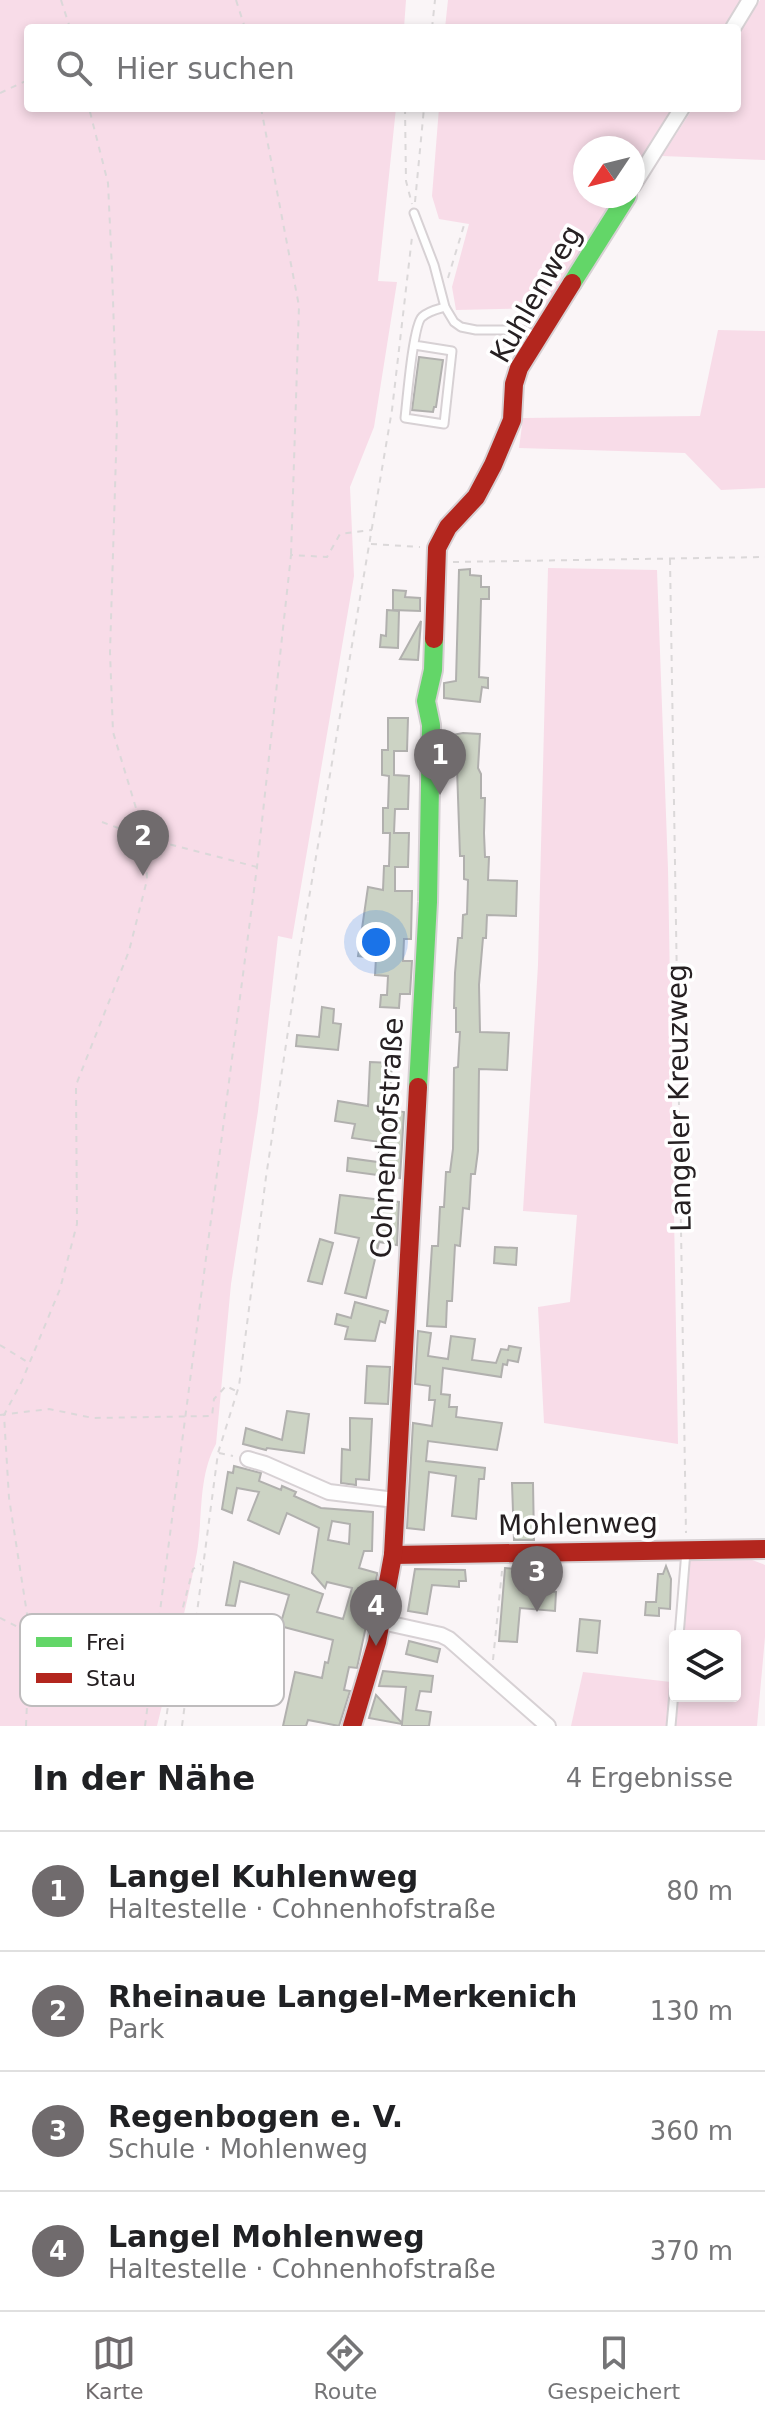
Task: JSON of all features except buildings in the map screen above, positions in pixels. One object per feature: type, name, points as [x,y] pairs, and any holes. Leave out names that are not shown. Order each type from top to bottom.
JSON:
[{"type":"street","points":[[735,24],[750,0]]},
{"type":"street","points":[[645,167],[679,112]]},
{"type":"street","name":"Kuhlenweg","points":[[437,555],[448,527],[476,497],[493,465],[512,420],[514,384],[519,368],[619,208]]},
{"type":"street","name":"Cohnenhofstraße","points":[[352,1726],[364,1695],[382,1622],[393,1555],[428,902],[431,725],[426,701],[433,670],[437,555]]},
{"type":"street","points":[[248,1459],[329,1492],[395,1500]]},
{"type":"street","name":"Mohlenweg","points":[[393,1555],[765,1549]]},
{"type":"street","points":[[382,1622],[441,1635],[548,1726]]},
{"type":"lane","points":[[414,213],[450,317],[461,327],[525,330],[537,337]]},
{"type":"lane","points":[[414,345],[452,351],[444,424],[405,418],[414,345],[419,320],[445,307]]},
{"type":"lane","points":[[679,1630],[686,1551]]},
{"type":"lane","points":[[671,1726],[673,1702]]},
{"type":"path","points":[[61,0],[69,24]]},
{"type":"path","points":[[236,0],[244,24]]},
{"type":"path","points":[[432,24],[435,0]]},
{"type":"path","points":[[0,93],[24,82]]},
{"type":"path","points":[[27,1614],[9,1498],[2,1415],[30,1364],[60,1289],[77,1224],[76,1085],[129,951],[147,880],[145,838],[113,732],[110,652],[117,423],[111,255],[108,183],[90,112]]},
{"type":"path","points":[[160,1614],[257,867],[291,555],[299,306],[262,112]]},
{"type":"path","points":[[405,112],[406,181],[414,213]]},
{"type":"path","points":[[197,1614],[218,1453],[237,1392],[301,945],[392,410],[424,112]]},
{"type":"path","points":[[445,307],[449,274],[465,222]]},
{"type":"path","points":[[291,555],[327,557],[340,534],[372,530]]},
{"type":"path","points":[[370,544],[437,555],[670,559],[765,557]]},
{"type":"path","name":"Langeler Kreuzweg","points":[[670,559],[686,1551]]},
{"type":"path","points":[[102,822],[145,838],[257,867]]},
{"type":"path","points":[[0,1345],[30,1364]]},
{"type":"path","points":[[2,1415],[49,1409],[93,1418],[212,1416],[214,1399],[226,1386],[237,1392]]},
{"type":"path","points":[[218,1453],[248,1459]]},
{"type":"path","points":[[491,1676],[504,1554]]},
{"type":"path","points":[[182,1614],[193,1569],[203,1564]]},
{"type":"path","points":[[0,1618],[20,1628]]},
{"type":"path","points":[[26,1726],[27,1706]]},
{"type":"path","points":[[145,1726],[148,1706]]},
{"type":"path","points":[[165,1726],[168,1706]]},
{"type":"path","points":[[182,1726],[185,1706]]},
{"type":"shaded area","points":[[0,0],[406,0],[404,24],[24,24],[24,112],[396,112],[378,281],[397,282],[374,427],[350,487],[354,576],[292,939],[278,936],[258,1111],[231,1284],[216,1444],[206,1470],[197,1552],[184,1614],[20,1614],[20,1706],[162,1706],[157,1726],[0,1726]]},
{"type":"shaded area","points":[[448,0],[744,0],[729,24],[445,24]]},
{"type":"shaded area","points":[[760,0],[765,0],[765,160],[662,156],[690,112],[741,112],[741,31]]},
{"type":"shaded area","points":[[439,112],[672,112],[645,154],[645,136],[573,136],[573,208],[610,208],[546,308],[456,310],[452,287],[469,224],[439,219],[432,196]]},
{"type":"shaded area","points":[[718,330],[765,331],[765,488],[721,490],[685,453],[519,448],[523,418],[700,416]]},
{"type":"shaded area","points":[[548,568],[657,570],[668,869],[678,1444],[544,1423],[538,1307],[570,1302],[577,1215],[523,1211],[538,965]]},
{"type":"shaded area","points":[[696,1555],[742,1556],[765,1565],[765,1637],[757,1726],[676,1726],[678,1702],[741,1702],[741,1630],[683,1630],[689,1562]]},
{"type":"shaded area","points":[[583,1672],[669,1682],[667,1726],[571,1726]]},
{"type":"traffic: fast","points":[[572,283],[619,208]]},
{"type":"traffic: fast","points":[[418,1087],[428,902],[431,725],[426,701],[433,670],[434,639]]},
{"type":"traffic: jam","points":[[434,639],[437,548],[448,527],[476,497],[493,465],[512,420],[514,384],[519,368],[572,283]]},
{"type":"traffic: jam","points":[[352,1726],[377,1642],[393,1555],[418,1087]]},
{"type":"traffic: jam","points":[[393,1555],[765,1549]]},
{"type":"place","name":"Langel Kuhlenweg","points":[[440,795]]},
{"type":"place","name":"Rheinaue Langel-Merkenich","points":[[143,876]]},
{"type":"place","name":"Regenbogen e. V.","points":[[537,1612]]},
{"type":"place","name":"Langel Mohlenweg","points":[[376,1646]]}]
